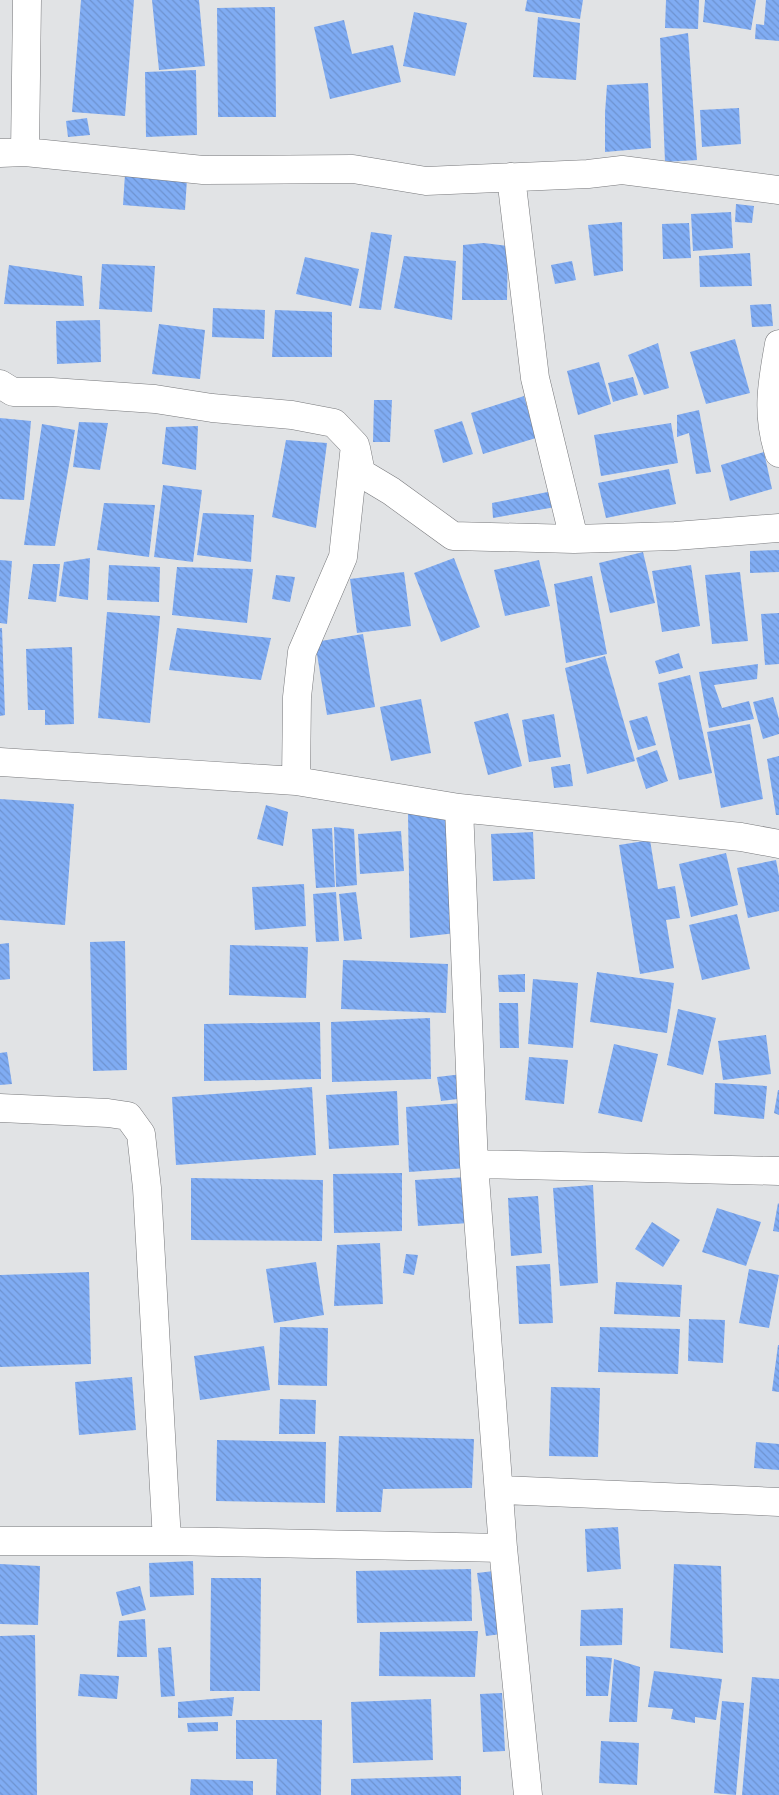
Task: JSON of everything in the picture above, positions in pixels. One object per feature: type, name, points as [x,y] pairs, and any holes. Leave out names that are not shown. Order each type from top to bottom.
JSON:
[{"type":"street","points":[[27,0],[12,152],[203,170],[354,169],[426,181],[588,174],[622,170],[779,190]]},
{"type":"street","points":[[511,177],[535,378],[574,538]]},
{"type":"street","points":[[779,344],[771,387],[770,414],[779,453]]},
{"type":"street","points":[[0,384],[13,392],[52,392],[155,399],[212,408],[292,415],[334,423],[355,445],[361,473],[391,491],[454,536],[574,538],[674,536],[779,528]]},
{"type":"street","points":[[296,780],[296,697],[302,652],[343,557],[355,445]]},
{"type":"street","points":[[0,762],[296,780],[459,808],[741,837],[779,844]]},
{"type":"street","points":[[459,808],[474,1164],[503,1548],[528,1795]]},
{"type":"street","points":[[0,1108],[108,1113],[128,1116],[141,1134],[148,1198],[167,1541]]},
{"type":"street","points":[[474,1164],[779,1171]]},
{"type":"street","points":[[500,1490],[779,1502]]},
{"type":"street","points":[[0,1541],[167,1541],[503,1548]]},
{"type":"building","points":[[81,0],[134,0],[125,116],[72,112]]},
{"type":"building","points":[[152,0],[199,0],[205,66],[159,70]]},
{"type":"building","points":[[527,0],[583,0],[580,19],[525,11]]},
{"type":"building","points":[[666,0],[699,0],[698,29],[665,28]]},
{"type":"building","points":[[705,0],[756,0],[751,30],[703,22]]},
{"type":"building","points":[[766,0],[779,0],[779,41],[755,39],[756,24],[764,25]]},
{"type":"building","points":[[275,7],[276,117],[218,117],[217,8]]},
{"type":"building","points":[[414,12],[467,23],[455,76],[403,66]]},
{"type":"building","points":[[538,17],[580,23],[576,80],[533,77]]},
{"type":"building","points":[[344,20],[352,54],[393,45],[401,82],[330,99],[314,27]]},
{"type":"building","points":[[688,33],[697,160],[665,162],[660,38]]},
{"type":"building","points":[[196,70],[197,135],[146,137],[145,72]]},
{"type":"building","points":[[648,83],[651,148],[605,152],[607,85]]},
{"type":"building","points":[[739,108],[741,144],[702,147],[700,110]]},
{"type":"building","points":[[87,118],[90,135],[68,137],[66,121]]},
{"type":"building","points":[[125,174],[187,179],[185,210],[123,205]]},
{"type":"building","points":[[736,204],[754,206],[752,223],[735,222]]},
{"type":"building","points":[[731,212],[733,248],[693,251],[691,214]]},
{"type":"building","points":[[622,222],[623,271],[594,276],[588,225]]},
{"type":"building","points":[[689,223],[691,258],[663,259],[662,224]]},
{"type":"building","points":[[371,232],[392,235],[381,310],[359,308]]},
{"type":"building","points":[[484,243],[508,246],[507,300],[462,300],[463,245]]},
{"type":"building","points":[[750,253],[752,286],[700,287],[699,256]]},
{"type":"building","points":[[404,256],[456,261],[452,320],[394,308]]},
{"type":"building","points":[[305,257],[359,269],[351,306],[296,294]]},
{"type":"building","points":[[572,261],[576,280],[555,284],[551,265]]},
{"type":"building","points":[[102,264],[155,266],[152,312],[99,309]]},
{"type":"building","points":[[9,265],[82,276],[84,306],[4,304]]},
{"type":"building","points":[[771,304],[773,326],[752,327],[750,305]]},
{"type":"building","points":[[213,308],[265,310],[264,339],[212,337]]},
{"type":"building","points":[[275,310],[332,312],[332,357],[272,357]]},
{"type":"building","points":[[100,320],[101,362],[57,364],[56,321]]},
{"type":"building","points":[[159,324],[205,330],[200,379],[152,374]]},
{"type":"building","points":[[735,339],[750,393],[706,404],[690,352]]},
{"type":"building","points":[[658,343],[669,388],[644,395],[628,355]]},
{"type":"building","points":[[599,362],[611,404],[578,415],[567,371]]},
{"type":"building","points":[[633,377],[638,395],[613,402],[608,383]]},
{"type":"building","points":[[524,396],[536,438],[483,454],[471,413]]},
{"type":"building","points":[[374,400],[392,400],[390,442],[373,442]]},
{"type":"building","points":[[699,410],[711,472],[696,474],[689,433],[677,437],[677,415]]},
{"type":"building","points":[[0,418],[31,421],[24,500],[0,499]]},
{"type":"building","points":[[462,421],[473,454],[443,463],[434,430]]},
{"type":"building","points":[[79,422],[108,423],[100,470],[73,467]]},
{"type":"building","points":[[671,423],[678,463],[601,476],[594,435]]},
{"type":"building","points":[[42,424],[75,430],[55,546],[24,545]]},
{"type":"building","points":[[198,426],[196,470],[162,464],[166,427]]},
{"type":"building","points":[[286,440],[327,443],[316,528],[272,517]]},
{"type":"building","points":[[764,452],[772,489],[730,501],[721,465]]},
{"type":"building","points":[[669,469],[676,504],[606,518],[598,483]]},
{"type":"building","points":[[163,485],[202,490],[193,562],[154,557]]},
{"type":"building","points":[[558,490],[561,506],[493,518],[492,503]]},
{"type":"building","points":[[104,503],[155,505],[149,557],[97,550]]},
{"type":"building","points":[[203,513],[254,515],[251,562],[197,555]]},
{"type":"building","points":[[779,550],[779,572],[750,573],[750,551]]},
{"type":"building","points":[[643,552],[655,603],[610,613],[599,563]]},
{"type":"building","points":[[90,558],[88,600],[59,596],[64,562]]},
{"type":"building","points":[[454,558],[480,627],[441,642],[414,573]]},
{"type":"building","points":[[0,560],[12,561],[7,624],[0,623]]},
{"type":"building","points":[[539,560],[550,606],[505,616],[494,570]]},
{"type":"building","points":[[33,564],[60,564],[56,602],[28,599]]},
{"type":"building","points":[[109,565],[160,567],[159,602],[107,600]]},
{"type":"building","points":[[691,565],[700,626],[662,632],[652,571]]},
{"type":"building","points":[[177,567],[253,569],[247,623],[172,615]]},
{"type":"building","points":[[404,572],[411,626],[357,633],[350,579]]},
{"type":"building","points":[[740,572],[748,641],[712,644],[705,575]]},
{"type":"building","points":[[276,575],[295,577],[290,602],[272,599]]},
{"type":"building","points":[[592,576],[607,654],[566,663],[554,584]]},
{"type":"building","points":[[107,612],[160,616],[150,723],[98,718]]},
{"type":"building","points":[[779,613],[779,664],[765,665],[761,614]]},
{"type":"building","points":[[0,628],[2,628],[5,715],[0,716]]},
{"type":"building","points":[[177,628],[271,638],[261,680],[169,670]]},
{"type":"building","points":[[363,634],[375,707],[327,715],[315,642]]},
{"type":"building","points":[[72,647],[74,724],[45,725],[45,710],[28,710],[26,649]]},
{"type":"building","points":[[679,653],[683,668],[659,674],[655,661]]},
{"type":"building","points":[[605,656],[635,761],[587,774],[565,668]]},
{"type":"building","points":[[758,664],[757,679],[714,685],[722,708],[749,701],[754,719],[709,728],[699,672]]},
{"type":"building","points":[[690,675],[712,773],[679,780],[658,683]]},
{"type":"building","points":[[773,697],[779,719],[779,734],[763,739],[753,702]]},
{"type":"building","points":[[421,699],[431,753],[391,761],[380,707]]},
{"type":"building","points":[[508,713],[522,766],[488,775],[474,722]]},
{"type":"building","points":[[554,714],[561,757],[529,762],[522,720]]},
{"type":"building","points":[[647,716],[656,745],[638,750],[629,721]]},
{"type":"building","points":[[750,724],[763,799],[721,808],[707,732]]},
{"type":"building","points":[[657,750],[668,781],[646,789],[636,758]]},
{"type":"building","points":[[779,756],[779,815],[776,815],[767,759]]},
{"type":"building","points":[[570,764],[573,786],[554,788],[551,767]]},
{"type":"building","points":[[0,799],[74,804],[65,925],[0,920]]},
{"type":"building","points":[[266,805],[288,812],[283,846],[257,839]]},
{"type":"building","points":[[408,814],[447,814],[457,933],[410,938]]},
{"type":"building","points":[[334,827],[354,829],[357,885],[336,887]]},
{"type":"building","points":[[332,828],[335,887],[316,888],[312,829]]},
{"type":"building","points":[[401,831],[404,871],[360,874],[358,834]]},
{"type":"building","points":[[533,832],[535,879],[493,881],[491,834]]},
{"type":"building","points":[[650,840],[658,889],[675,886],[680,918],[666,920],[674,968],[640,974],[619,845]]},
{"type":"building","points":[[726,853],[738,905],[691,917],[679,864]]},
{"type":"building","points":[[776,860],[779,876],[779,911],[748,918],[737,868]]},
{"type":"building","points":[[304,884],[306,926],[255,930],[252,887]]},
{"type":"building","points":[[336,892],[339,941],[316,942],[313,894]]},
{"type":"building","points":[[356,892],[362,939],[344,941],[339,894]]},
{"type":"building","points":[[737,914],[750,969],[702,980],[689,925]]},
{"type":"building","points":[[125,941],[127,1070],[93,1071],[90,942]]},
{"type":"building","points":[[9,943],[10,979],[0,980],[0,944]]},
{"type":"building","points":[[230,945],[308,947],[306,998],[229,995]]},
{"type":"building","points":[[343,960],[448,964],[446,1013],[341,1009]]},
{"type":"building","points":[[597,972],[674,983],[667,1033],[590,1022]]},
{"type":"building","points":[[525,974],[525,992],[499,992],[498,975]]},
{"type":"building","points":[[533,979],[578,983],[573,1048],[528,1044]]},
{"type":"building","points":[[499,1003],[518,1003],[519,1048],[500,1048]]},
{"type":"building","points":[[678,1009],[716,1018],[703,1075],[667,1065]]},
{"type":"building","points":[[430,1018],[431,1079],[332,1082],[331,1022]]},
{"type":"building","points":[[320,1022],[321,1079],[204,1081],[204,1024]]},
{"type":"building","points":[[766,1035],[771,1074],[723,1080],[718,1041]]},
{"type":"building","points":[[614,1044],[658,1054],[642,1122],[598,1113]]},
{"type":"building","points":[[7,1052],[12,1084],[0,1085],[0,1053]]},
{"type":"building","points":[[529,1057],[568,1060],[564,1104],[525,1100]]},
{"type":"building","points":[[463,1074],[466,1098],[441,1101],[437,1077]]},
{"type":"building","points":[[715,1083],[767,1086],[764,1119],[714,1114]]},
{"type":"building","points":[[312,1087],[316,1155],[176,1165],[172,1097]]},
{"type":"building","points":[[779,1090],[779,1115],[774,1113]]},
{"type":"building","points":[[397,1091],[399,1145],[329,1149],[326,1095]]},
{"type":"building","points":[[463,1103],[467,1168],[409,1172],[406,1107]]},
{"type":"building","points":[[402,1173],[402,1231],[334,1233],[333,1174]]},
{"type":"building","points":[[468,1177],[470,1223],[418,1226],[415,1180]]},
{"type":"building","points":[[191,1178],[323,1180],[322,1241],[191,1240]]},
{"type":"building","points":[[593,1185],[598,1283],[560,1286],[553,1188]]},
{"type":"building","points":[[538,1196],[542,1253],[511,1256],[508,1198]]},
{"type":"building","points":[[779,1204],[779,1232],[773,1231]]},
{"type":"building","points":[[717,1208],[761,1222],[746,1266],[702,1252]]},
{"type":"building","points":[[652,1222],[680,1240],[663,1267],[635,1249]]},
{"type":"building","points":[[380,1243],[383,1304],[334,1306],[337,1245]]},
{"type":"building","points":[[406,1254],[418,1255],[414,1275],[403,1273]]},
{"type":"building","points":[[316,1262],[324,1315],[274,1323],[266,1269]]},
{"type":"building","points":[[550,1264],[553,1323],[519,1324],[516,1266]]},
{"type":"building","points":[[749,1269],[779,1275],[769,1328],[739,1323]]},
{"type":"building","points":[[89,1272],[91,1364],[0,1367],[0,1275]]},
{"type":"building","points":[[616,1282],[682,1285],[680,1317],[614,1314]]},
{"type":"building","points":[[689,1319],[725,1320],[723,1363],[688,1361]]},
{"type":"building","points":[[280,1327],[328,1328],[327,1386],[278,1385]]},
{"type":"building","points":[[600,1327],[680,1329],[678,1374],[598,1372]]},
{"type":"building","points":[[779,1345],[779,1392],[772,1391]]},
{"type":"building","points":[[264,1346],[270,1390],[200,1400],[194,1356]]},
{"type":"building","points":[[132,1377],[136,1430],[79,1435],[75,1382]]},
{"type":"building","points":[[551,1387],[600,1388],[598,1457],[549,1456]]},
{"type":"building","points":[[280,1399],[316,1400],[315,1434],[279,1434]]},
{"type":"building","points":[[339,1436],[474,1439],[472,1488],[383,1489],[381,1512],[336,1512]]},
{"type":"building","points":[[217,1440],[326,1442],[325,1503],[216,1501]]},
{"type":"building","points":[[756,1442],[779,1444],[779,1470],[754,1468]]},
{"type":"building","points":[[618,1527],[621,1569],[587,1572],[585,1529]]},
{"type":"building","points":[[193,1561],[194,1595],[150,1597],[149,1563]]},
{"type":"building","points":[[0,1564],[40,1566],[38,1625],[0,1624]]},
{"type":"building","points":[[674,1564],[721,1566],[723,1653],[670,1648]]},
{"type":"building","points":[[471,1569],[472,1621],[357,1623],[356,1571]]},
{"type":"building","points":[[494,1571],[501,1634],[486,1636],[477,1573]]},
{"type":"building","points":[[211,1578],[261,1578],[260,1691],[210,1691]]},
{"type":"building","points":[[140,1586],[146,1610],[122,1616],[116,1592]]},
{"type":"building","points":[[623,1608],[622,1645],[580,1646],[581,1610]]},
{"type":"building","points":[[145,1619],[147,1657],[117,1657],[119,1621]]},
{"type":"building","points":[[478,1631],[475,1677],[379,1676],[380,1632]]},
{"type":"building","points":[[35,1635],[37,1795],[0,1795],[0,1636]]},
{"type":"building","points":[[171,1647],[175,1696],[161,1697],[158,1648]]},
{"type":"building","points":[[586,1656],[612,1658],[608,1696],[586,1696]]},
{"type":"building","points":[[614,1659],[640,1667],[637,1722],[609,1722]]},
{"type":"building","points":[[654,1671],[722,1679],[716,1720],[695,1717],[695,1723],[671,1719],[673,1709],[648,1707]]},
{"type":"building","points":[[80,1674],[119,1676],[117,1699],[78,1696]]},
{"type":"building","points":[[752,1677],[779,1679],[779,1795],[742,1795]]},
{"type":"building","points":[[502,1693],[505,1751],[483,1752],[480,1694]]},
{"type":"building","points":[[234,1697],[232,1716],[178,1718],[178,1702]]},
{"type":"building","points":[[431,1699],[433,1760],[353,1763],[351,1702]]},
{"type":"building","points":[[722,1701],[744,1703],[736,1795],[714,1793]]},
{"type":"building","points":[[236,1720],[322,1720],[321,1795],[276,1795],[277,1759],[236,1759]]},
{"type":"building","points":[[218,1722],[218,1731],[188,1732],[187,1723]]},
{"type":"building","points":[[601,1741],[639,1743],[637,1785],[599,1783]]},
{"type":"building","points":[[461,1776],[461,1795],[351,1795],[351,1779]]},
{"type":"building","points":[[191,1779],[253,1781],[253,1795],[190,1795]]}]
